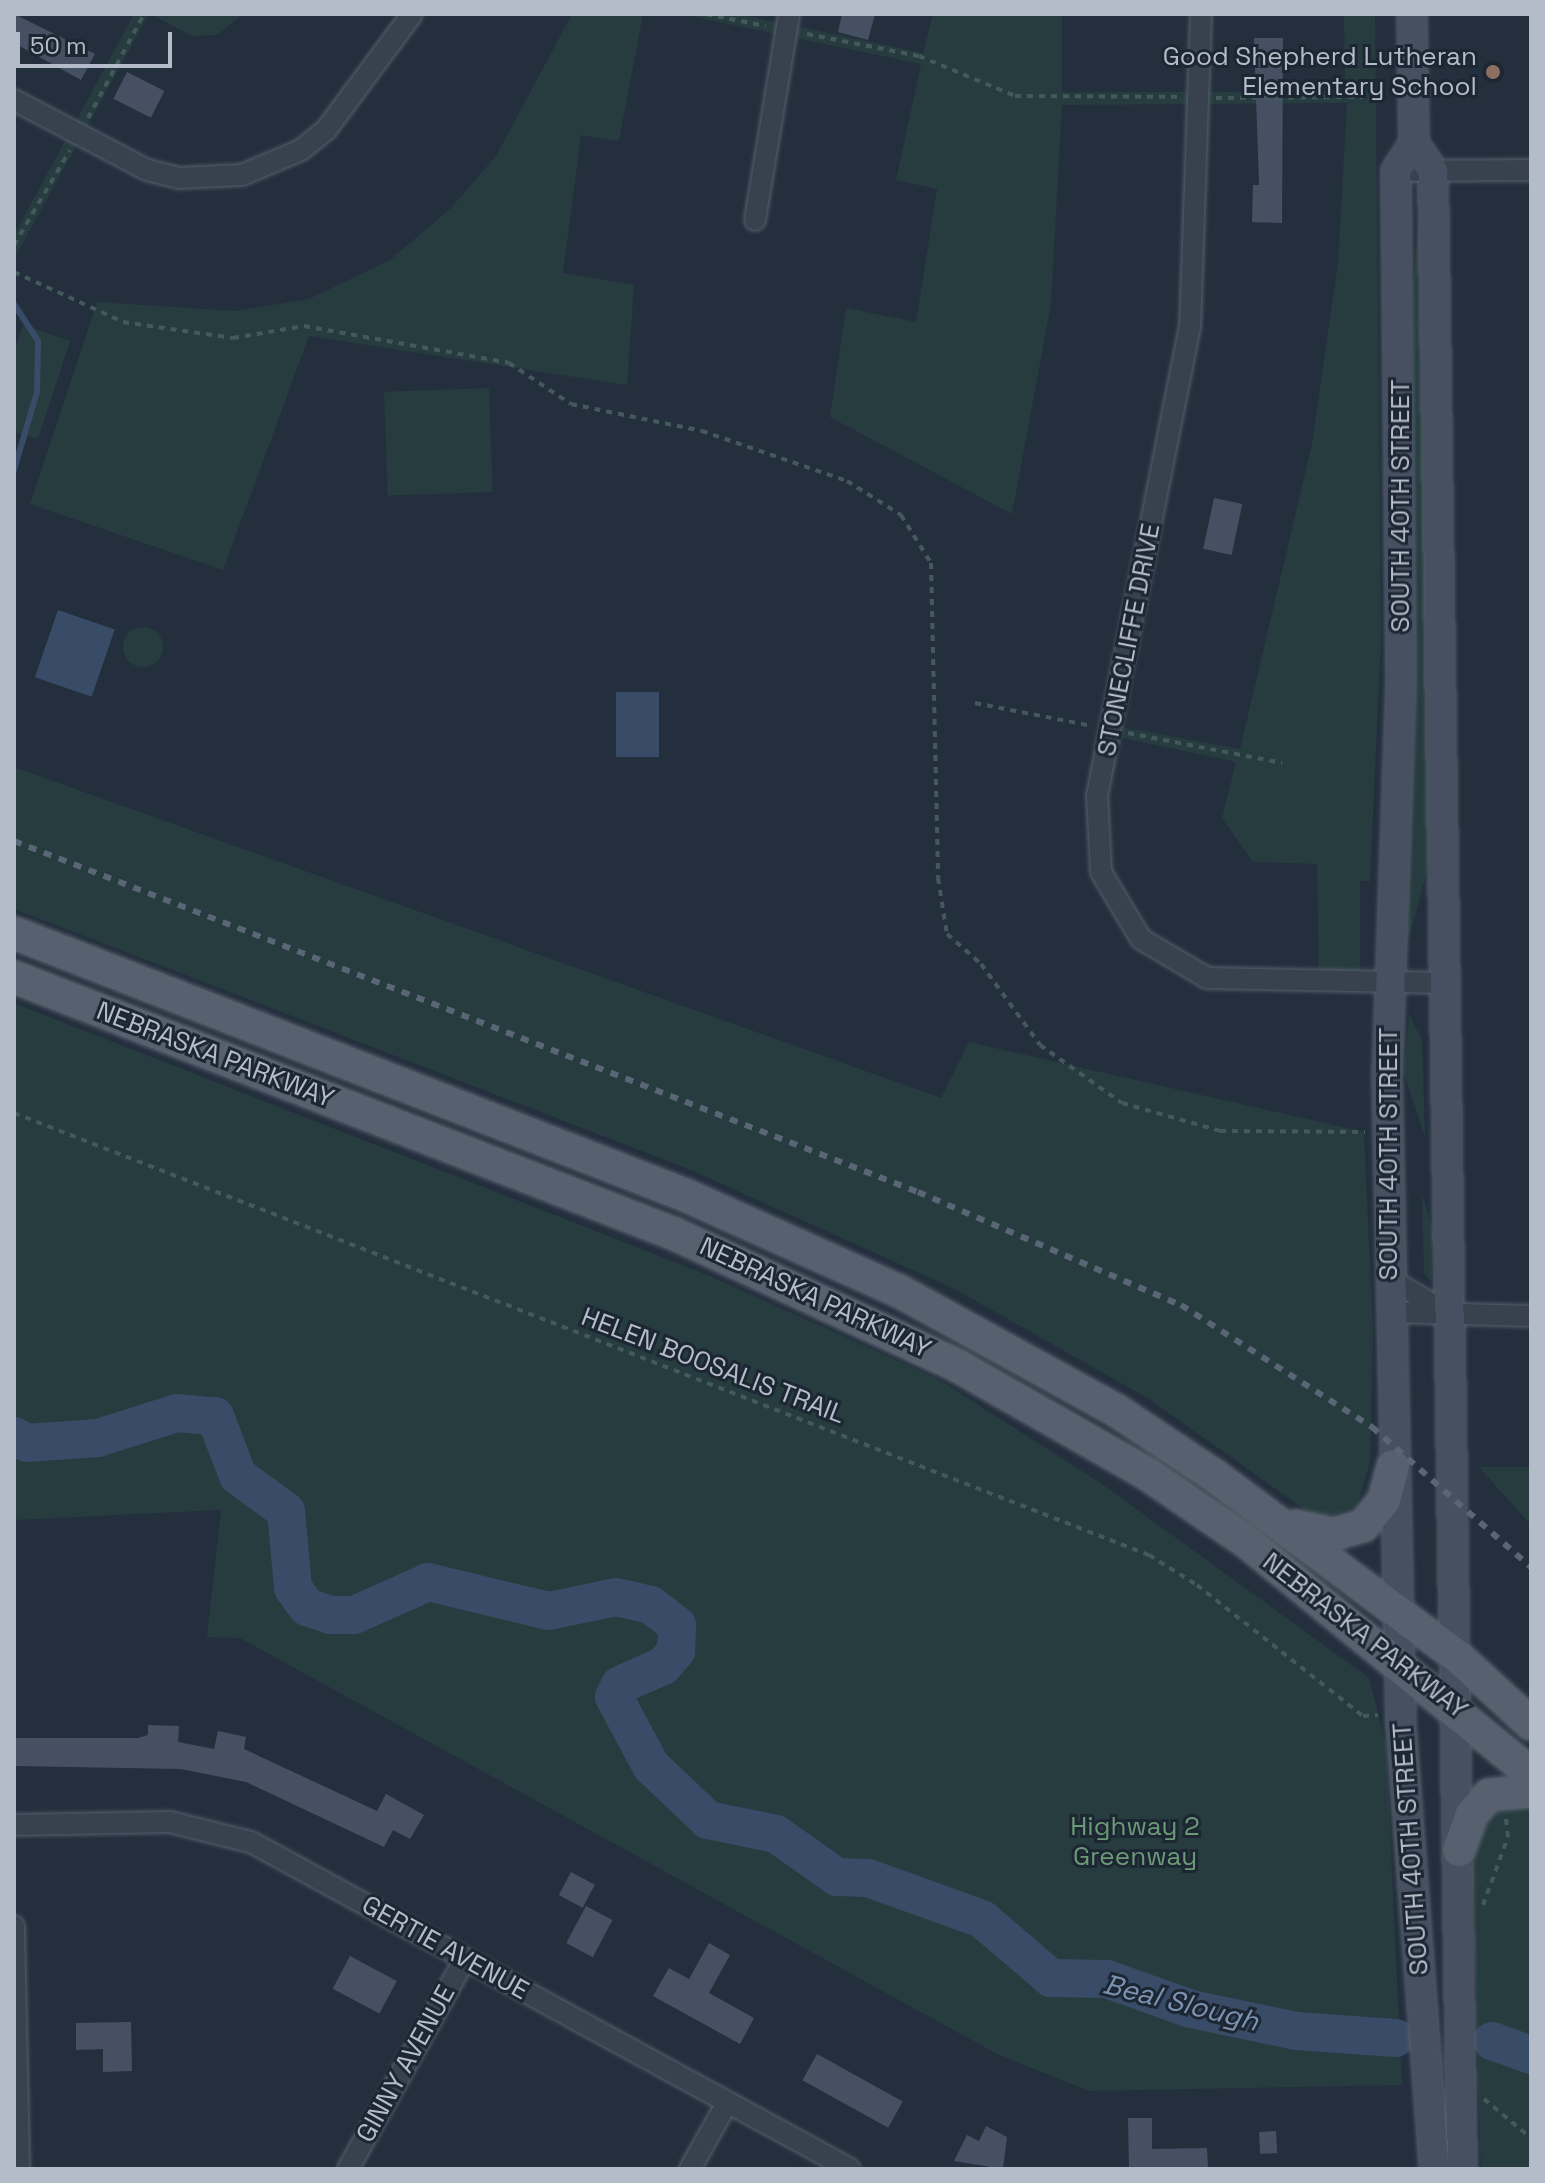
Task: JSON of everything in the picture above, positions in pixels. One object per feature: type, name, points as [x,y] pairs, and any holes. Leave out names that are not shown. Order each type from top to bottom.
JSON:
[{"type":"main road","points":[[1412,14],[1414,143],[1433,171]]},
{"type":"main road","points":[[1396,171],[1414,143]]},
{"type":"main road","name":"SOUTH 40TH STREET","points":[[1396,171],[1401,681],[1389,984],[1390,1312],[1399,1660],[1434,2169]]},
{"type":"main road","name":"SOUTH 40TH STREET","points":[[1433,171],[1458,1657],[1462,2169]]},
{"type":"main road","name":"NEBRASKA PARKWAY","points":[[14,933],[685,1195],[899,1291],[1117,1411],[1271,1516],[1458,1657],[1531,1724]]},
{"type":"main road","name":"NEBRASKA PARKWAY","points":[[14,977],[675,1234],[868,1320],[1149,1475],[1399,1660],[1531,1774]]},
{"type":"main road","points":[[1271,1516],[1323,1533],[1353,1531],[1379,1511],[1393,1466]]},
{"type":"main road","points":[[1459,1850],[1472,1814],[1489,1795],[1531,1791]]},
{"type":"street","points":[[14,100],[79,136],[179,178],[221,178],[273,165],[326,130],[412,14]]},
{"type":"street","name":"STONECLIFFE DRIVE","points":[[1201,14],[1190,326],[1097,795],[1095,848],[1124,919],[1183,969],[1241,984],[1446,983]]},
{"type":"street","points":[[755,220],[788,22]]},
{"type":"street","points":[[1396,171],[1531,170]]},
{"type":"street","points":[[1390,1279],[1450,1315]]},
{"type":"street","points":[[1390,1312],[1531,1316]]},
{"type":"street","name":"GERTIE AVENUE","points":[[14,1825],[140,1821],[228,1833],[850,2169]]},
{"type":"street","points":[[14,1926],[19,2169]]},
{"type":"street","name":"GINNY AVENUE","points":[[348,2169],[465,1959]]},
{"type":"street","points":[[690,2169],[727,2103]]},
{"type":"path","points":[[14,245],[79,136],[144,14]]},
{"type":"path","points":[[706,14],[788,22],[919,56],[1015,96],[1363,97]]},
{"type":"path","points":[[14,272],[123,322],[233,338],[304,326],[509,363],[571,404],[702,431],[847,481],[901,515],[931,563],[938,878],[947,934],[981,964],[1040,1045],[1122,1103],[1220,1131],[1367,1132]]},
{"type":"path","name":"HELEN BOOSALIS TRAIL","points":[[14,1113],[1149,1555],[1197,1585],[1363,1716]]},
{"type":"path","points":[[1484,2099],[1531,2138]]},
{"type":"green space","points":[[134,14],[149,14],[15,257],[14,235]]},
{"type":"green space","points":[[151,14],[243,14],[217,35],[192,36]]},
{"type":"green space","points":[[572,14],[643,14],[619,141],[581,135],[563,273],[634,285],[627,385],[309,336],[223,570],[30,504],[97,302],[236,311],[309,299],[390,260],[451,208],[496,156]]},
{"type":"green space","points":[[681,14],[739,14],[923,53],[933,14],[1062,14],[1062,92],[1345,92],[1344,14],[1375,14],[1381,639],[1370,881],[1360,881],[1360,984],[1319,984],[1317,864],[1253,862],[1222,818],[1236,762],[1109,735],[1111,725],[1240,749],[1312,444],[1338,263],[1347,103],[1062,105],[1051,304],[1012,514],[830,417],[846,308],[916,322],[937,189],[896,180],[921,64]]},
{"type":"green space","points":[[1420,204],[1430,859],[1404,957],[1415,729],[1413,285]]},
{"type":"green space","points":[[23,325],[70,341],[38,439],[14,432],[14,353]]},
{"type":"green space","points":[[489,388],[493,492],[388,496],[384,392]]},
{"type":"green space","points":[[143,627],[157,633],[163,647],[157,661],[143,667],[129,661],[123,647],[129,633]]},
{"type":"green space","points":[[14,767],[941,1098],[969,1042],[1364,1132],[1373,1330],[1370,1462],[1357,1507],[1318,1519],[1149,1399],[957,1290],[686,1168],[14,909]]},
{"type":"green space","name":"Highway 2 Greenway","points":[[14,1003],[710,1276],[938,1379],[1099,1482],[1369,1678],[1386,1744],[1402,2085],[1089,2091],[999,2055],[240,1638],[207,1637],[221,1510],[14,1520]]},
{"type":"green space","points":[[1409,1014],[1422,1040],[1425,1137],[1404,1073]]},
{"type":"green space","points":[[1422,1194],[1435,1237],[1431,1282],[1424,1273]]},
{"type":"green space","points":[[1479,1467],[1531,1467],[1531,1525]]},
{"type":"green space","points":[[1521,1800],[1531,1811],[1531,2169],[1481,2169],[1471,1847],[1482,1821]]},
{"type":"water","points":[[58,610],[115,630],[92,697],[35,677]]},
{"type":"water","points":[[616,692],[659,692],[659,757],[616,757]]},
{"type":"building","points":[[14,14],[95,54],[81,80],[14,43]]},
{"type":"building","points":[[842,14],[875,14],[868,40],[838,32]]},
{"type":"building","points":[[1254,38],[1283,38],[1282,223],[1252,222],[1253,185],[1259,185]]},
{"type":"building","points":[[127,72],[164,91],[151,118],[113,99]]},
{"type":"building","points":[[1214,498],[1242,504],[1232,555],[1203,549]]},
{"type":"building","points":[[148,1725],[179,1726],[178,1742],[214,1749],[218,1731],[246,1737],[244,1749],[377,1811],[386,1794],[424,1815],[410,1839],[393,1830],[384,1847],[246,1782],[181,1769],[14,1766],[14,1738],[138,1738],[148,1735]]},
{"type":"building","points":[[571,1872],[595,1885],[583,1908],[559,1895]]},
{"type":"building","points":[[586,1906],[612,1920],[593,1957],[566,1943]]},
{"type":"building","points":[[709,1943],[730,1955],[709,1993],[754,2018],[740,2044],[653,1996],[669,1968],[689,1979]]},
{"type":"building","points":[[350,1956],[397,1981],[379,2014],[333,1989]]},
{"type":"building","points":[[131,2022],[132,2071],[103,2072],[103,2049],[76,2050],[76,2023]]},
{"type":"building","points":[[817,2054],[903,2102],[888,2128],[802,2080]]},
{"type":"building","points":[[1128,2118],[1152,2118],[1152,2149],[1207,2148],[1208,2169],[1129,2169]]},
{"type":"building","points":[[986,2126],[1007,2137],[1003,2169],[954,2161],[967,2135],[979,2141]]},
{"type":"building","points":[[1276,2131],[1277,2153],[1260,2154],[1259,2132]]},
{"type":"waterway","points":[[14,304],[38,341],[37,392],[14,470]]},
{"type":"waterway","name":"Beal Slough","points":[[14,1436],[27,1443],[98,1438],[177,1413],[215,1416],[238,1476],[286,1511],[293,1588],[307,1607],[330,1615],[354,1615],[428,1582],[549,1611],[616,1597],[651,1605],[677,1625],[676,1651],[663,1666],[620,1685],[614,1697],[651,1766],[708,1820],[776,1834],[837,1877],[868,1878],[982,1919],[1051,1978],[1107,1979],[1191,2009],[1296,2031],[1396,2038]]},
{"type":"waterway","name":"Beal Slough","points":[[1492,2041],[1531,2055]]},
{"type":"railway","points":[[14,841],[918,1192],[1181,1305],[1372,1427],[1531,1567]]},
{"type":"place","name":"Good Shepherd Lutheran Elementary School","points":[[1493,72]]}]
